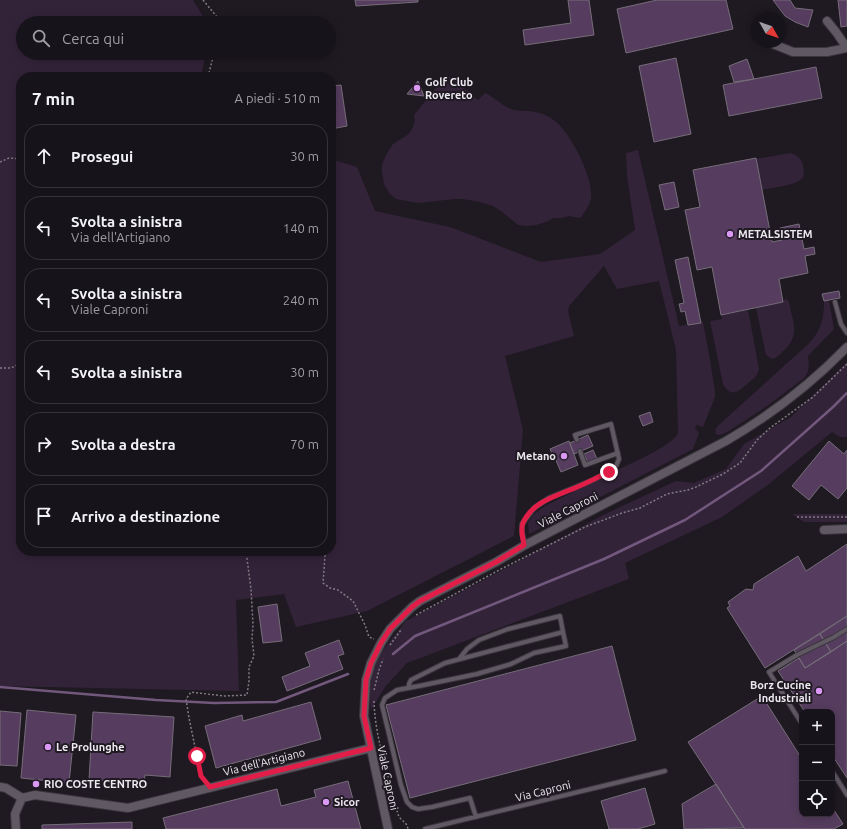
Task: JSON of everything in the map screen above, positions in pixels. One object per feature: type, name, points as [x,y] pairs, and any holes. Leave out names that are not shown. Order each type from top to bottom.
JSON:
[{"type":"street","points":[[783,48],[793,52],[826,52],[847,48],[827,22]]},
{"type":"street","name":"Viale Caproni","points":[[388,829],[364,716],[366,680],[371,663],[390,629],[420,601],[745,430],[797,393],[826,368],[847,347]]},
{"type":"street","points":[[824,530],[847,529]]},
{"type":"street","name":"Via dell'Artigiano","points":[[22,798],[34,795],[128,808],[371,748]]},
{"type":"street","points":[[0,787],[6,788],[22,798],[15,814],[16,829]]},
{"type":"lane","points":[[835,302],[841,324],[847,334]]},
{"type":"lane","points":[[524,545],[522,524],[534,508],[549,498],[609,472],[616,466],[619,459],[611,424],[575,435],[577,440]]},
{"type":"lane","points":[[580,451],[586,466],[618,453]]},
{"type":"lane","points":[[459,659],[467,649],[479,640],[515,627],[560,616],[566,646],[534,653],[511,664],[477,674],[397,690],[385,698],[382,705],[401,786],[407,802],[412,807],[418,809],[470,798],[476,817]]},
{"type":"lane","points":[[799,719],[769,672],[797,655],[847,629]]},
{"type":"lane","points":[[408,688],[411,680],[445,663],[563,632]]},
{"type":"lane","name":"Via Caproni","points":[[425,829],[665,771]]},
{"type":"lane","points":[[835,776],[847,795]]},
{"type":"path","points":[[203,0],[216,16]]},
{"type":"path","points":[[209,72],[212,60]]},
{"type":"path","points":[[0,162],[9,158],[16,159]]},
{"type":"path","points":[[414,616],[503,568],[585,527],[640,508],[667,494],[696,487],[733,468],[740,463],[757,440],[770,428],[812,397],[847,364]]},
{"type":"path","points":[[0,368],[11,368],[16,366]]},
{"type":"path","points":[[797,517],[847,517]]},
{"type":"path","points":[[210,787],[201,776],[188,718],[186,699],[190,692],[223,696],[247,695],[249,667],[254,656],[252,639],[253,625],[251,589],[247,556]]},
{"type":"path","points":[[325,556],[323,583],[330,588],[338,590],[353,601],[369,636],[381,643]]},
{"type":"path","points":[[390,645],[403,627]]},
{"type":"path","points":[[374,693],[384,655]]},
{"type":"path","points":[[373,698],[374,717],[397,811],[399,816],[407,825],[408,829]]},
{"type":"shaded area","points":[[0,0],[193,0],[203,16],[16,16],[16,60],[205,60],[202,72],[16,72],[16,556],[336,556],[336,161],[357,167],[375,211],[450,227],[541,262],[600,254],[635,230],[627,176],[626,153],[638,150],[679,326],[703,322],[710,360],[715,397],[703,427],[696,425],[695,428],[699,433],[693,449],[529,534],[528,523],[533,515],[545,506],[649,455],[668,444],[678,433],[676,350],[659,281],[617,289],[604,266],[569,306],[568,312],[574,336],[505,356],[523,430],[514,536],[367,611],[296,627],[284,594],[236,600],[239,691],[0,686]]},
{"type":"shaded area","name":"Golf Club Rovereto","points":[[451,77],[478,100],[485,93],[511,109],[532,111],[546,115],[561,127],[575,146],[590,183],[590,202],[580,218],[569,216],[554,218],[536,225],[518,225],[493,206],[480,202],[455,199],[418,203],[396,199],[389,193],[384,184],[382,172],[382,165],[385,157],[393,144],[409,134],[415,121],[414,115],[443,79]]},
{"type":"shaded area","points":[[790,153],[797,156],[801,160],[804,171],[803,177],[791,184],[762,190],[756,159]]},
{"type":"shaded area","points":[[786,299],[789,302],[794,323],[794,335],[788,346],[779,356],[772,359],[766,355],[756,308],[783,302],[783,300]]},
{"type":"shaded area","points":[[829,300],[834,329],[808,356],[809,365],[804,378],[767,406],[729,431],[723,434],[716,434],[715,430],[718,426],[804,349],[812,340],[821,324],[824,301]]},
{"type":"shaded area","points":[[748,310],[759,369],[756,376],[751,381],[737,391],[731,392],[728,391],[723,384],[710,321],[722,319],[721,315]]},
{"type":"shaded area","points":[[847,362],[847,437],[840,437],[832,432],[769,484],[722,517],[625,563],[629,579],[407,663],[385,687],[371,710],[369,685],[379,655],[406,621],[603,515],[676,481],[694,483],[726,469],[744,444],[791,417]]},
{"type":"shaded area","points":[[792,514],[847,514],[847,522],[804,522]]},
{"type":"building","points":[[355,0],[418,0],[418,2],[356,6]]},
{"type":"building","points":[[568,0],[589,0],[594,35],[525,45],[523,30],[571,23]]},
{"type":"building","points":[[657,0],[726,0],[733,29],[626,53],[617,9]]},
{"type":"building","points":[[773,0],[790,0],[795,8],[813,10],[808,27],[787,17],[787,12],[782,12]]},
{"type":"building","points":[[838,0],[847,0],[847,26],[841,27]]},
{"type":"building","points":[[676,58],[691,134],[654,142],[639,66]]},
{"type":"building","points":[[747,59],[754,79],[734,82],[729,66]]},
{"type":"building","points":[[816,67],[822,98],[729,116],[723,85]]},
{"type":"building","name":"Golf Club Rovereto","points":[[418,81],[424,96],[407,94]]},
{"type":"building","points":[[341,85],[347,126],[336,128],[336,86]]},
{"type":"building","name":"METALSISTEM","points":[[756,158],[772,242],[782,240],[780,228],[799,224],[804,249],[814,247],[815,254],[805,256],[808,273],[779,279],[783,302],[721,315],[712,267],[697,270],[685,210],[700,207],[693,170]]},
{"type":"building","points":[[674,182],[679,207],[665,210],[659,185]]},
{"type":"building","points":[[688,257],[701,323],[688,325],[685,311],[681,312],[679,304],[684,303],[675,260]]},
{"type":"building","points":[[839,291],[840,298],[824,301],[822,294]]},
{"type":"building","points":[[650,412],[653,422],[643,426],[639,416]]},
{"type":"building","points":[[588,435],[593,446],[574,454],[570,443]]},
{"type":"building","name":"Metano","points":[[569,441],[578,465],[561,472],[550,449]]},
{"type":"building","points":[[829,441],[844,454],[847,450],[847,488],[838,499],[821,485],[809,500],[792,486]]},
{"type":"building","points":[[593,450],[597,459],[588,463],[584,454]]},
{"type":"building","points":[[847,544],[847,616],[765,668],[727,608],[730,606],[728,602],[746,589],[753,590],[754,584],[798,556],[806,571]]},
{"type":"building","points":[[277,604],[282,641],[263,643],[258,607]]},
{"type":"building","points":[[847,616],[847,641],[831,652],[820,634]]},
{"type":"building","points":[[820,634],[831,652],[805,668],[794,650]]},
{"type":"building","points":[[339,640],[344,654],[338,656],[343,669],[287,691],[282,677],[310,666],[305,653]]},
{"type":"building","name":"Borz Cucine Industriali","points":[[847,641],[847,778],[835,760],[835,709],[803,709],[778,671],[799,658],[805,668]]},
{"type":"building","points":[[612,646],[636,740],[410,798],[386,705]]},
{"type":"building","points":[[762,696],[799,754],[799,817],[835,817],[835,812],[843,824],[834,829],[745,829],[688,742]]},
{"type":"building","points":[[311,702],[321,739],[216,768],[205,726],[242,715],[243,721]]},
{"type":"building","name":"Le Prolunghe","points":[[27,710],[76,715],[69,783],[21,778]]},
{"type":"building","points":[[0,711],[21,713],[17,766],[0,765]]},
{"type":"building","points":[[93,712],[174,717],[170,777],[145,775],[144,783],[89,780]]},
{"type":"building","name":"Sicor","points":[[348,781],[361,829],[166,829],[163,818],[277,789],[281,806],[316,797],[314,790]]},
{"type":"building","points":[[716,784],[744,828],[684,829],[682,804]]},
{"type":"building","points":[[645,788],[655,824],[638,829],[609,829],[601,801]]},
{"type":"building","points":[[132,822],[132,829],[42,829],[42,825]]},
{"type":"waterway","points":[[393,654],[415,636],[604,559],[685,520],[761,471],[847,393]]},
{"type":"waterway","points":[[0,687],[156,700],[214,703],[276,702],[348,674]]},
{"type":"place","name":"Golf Club Rovereto","points":[[417,88]]},
{"type":"place","name":"METALSISTEM","points":[[730,234]]},
{"type":"place","name":"Metano","points":[[564,456]]},
{"type":"place","name":"Borz Cucine Industriali","points":[[819,691]]},
{"type":"place","name":"Le Prolunghe","points":[[48,747]]},
{"type":"place","name":"RIO COSTE CENTRO","points":[[36,784]]},
{"type":"place","name":"Sicor","points":[[326,802]]},
{"type":"route","points":[[197,756],[201,776],[210,787],[371,748],[364,716],[366,680],[371,663],[390,629],[420,601],[496,562],[524,545],[522,524],[534,508],[549,498],[609,472]]}]
